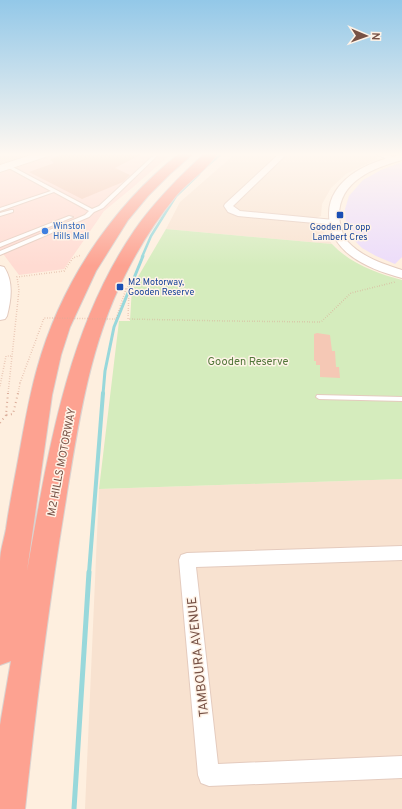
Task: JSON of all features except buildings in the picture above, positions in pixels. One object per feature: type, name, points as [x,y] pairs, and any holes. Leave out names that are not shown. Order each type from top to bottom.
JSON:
[{"type":"highway","points":[[0,650],[40,403],[51,357],[62,324],[80,286],[100,251],[114,230],[147,191]]},
{"type":"highway","name":"M2 HILLS MOTORWAY","points":[[6,809],[22,686],[43,558],[72,404],[84,357],[107,292],[133,243],[154,212],[172,191]]},
{"type":"street","points":[[244,191],[228,206],[231,210],[238,213],[334,223]]},
{"type":"street","points":[[341,191],[333,209],[334,223],[340,239],[352,251],[399,278]]},
{"type":"street","points":[[0,270],[4,277],[0,316]]},
{"type":"street","name":"TAMBOURA AVENUE","points":[[402,553],[188,560],[209,775],[402,767]]},
{"type":"lane","points":[[0,210],[54,191],[92,211]]},
{"type":"lane","points":[[0,253],[87,216],[92,211],[100,207],[117,191]]},
{"type":"lane","points":[[0,215],[18,209],[18,204]]},
{"type":"lane","points":[[0,245],[71,217]]},
{"type":"lane","points":[[319,397],[402,399]]},
{"type":"path","points":[[0,423],[6,415],[19,290],[17,277],[64,271],[73,258],[83,255]]},
{"type":"path","points":[[6,415],[13,414],[20,383],[44,318],[116,319],[126,289],[129,289],[128,319],[321,322],[351,293],[399,278]]},
{"type":"path","points":[[0,386],[6,356],[11,356]]},
{"type":"shaded area","points":[[0,191],[129,191],[104,211],[64,269],[19,275],[0,252]]},
{"type":"shaded area","points":[[193,191],[329,191],[322,204],[321,216],[316,218],[316,225],[323,229],[325,235],[332,244],[166,229],[180,202]]},
{"type":"shaded area","points":[[354,191],[402,191],[402,257],[395,264],[362,248],[355,241],[346,225],[345,209],[349,196]]},
{"type":"shaded area","points":[[402,479],[402,809],[85,809],[99,489]]},
{"type":"green space","name":"Gooden Reserve","points":[[166,229],[332,244],[347,257],[364,267],[402,280],[402,479],[99,489],[119,321],[130,321],[132,287]]},
{"type":"waterway","points":[[142,257],[151,236],[176,196],[181,191]]},
{"type":"waterway","points":[[103,394],[105,371],[114,327],[143,256]]},
{"type":"waterway","points":[[89,573],[103,393]]},
{"type":"waterway","points":[[74,809],[89,572]]},
{"type":"place","name":"Gooden Dr opp Lambert Cres","points":[[340,215]]},
{"type":"place","name":"Winston Hills Mall","points":[[45,231]]},
{"type":"place","name":"M2 Motorway, Gooden Reserve","points":[[120,287]]}]
